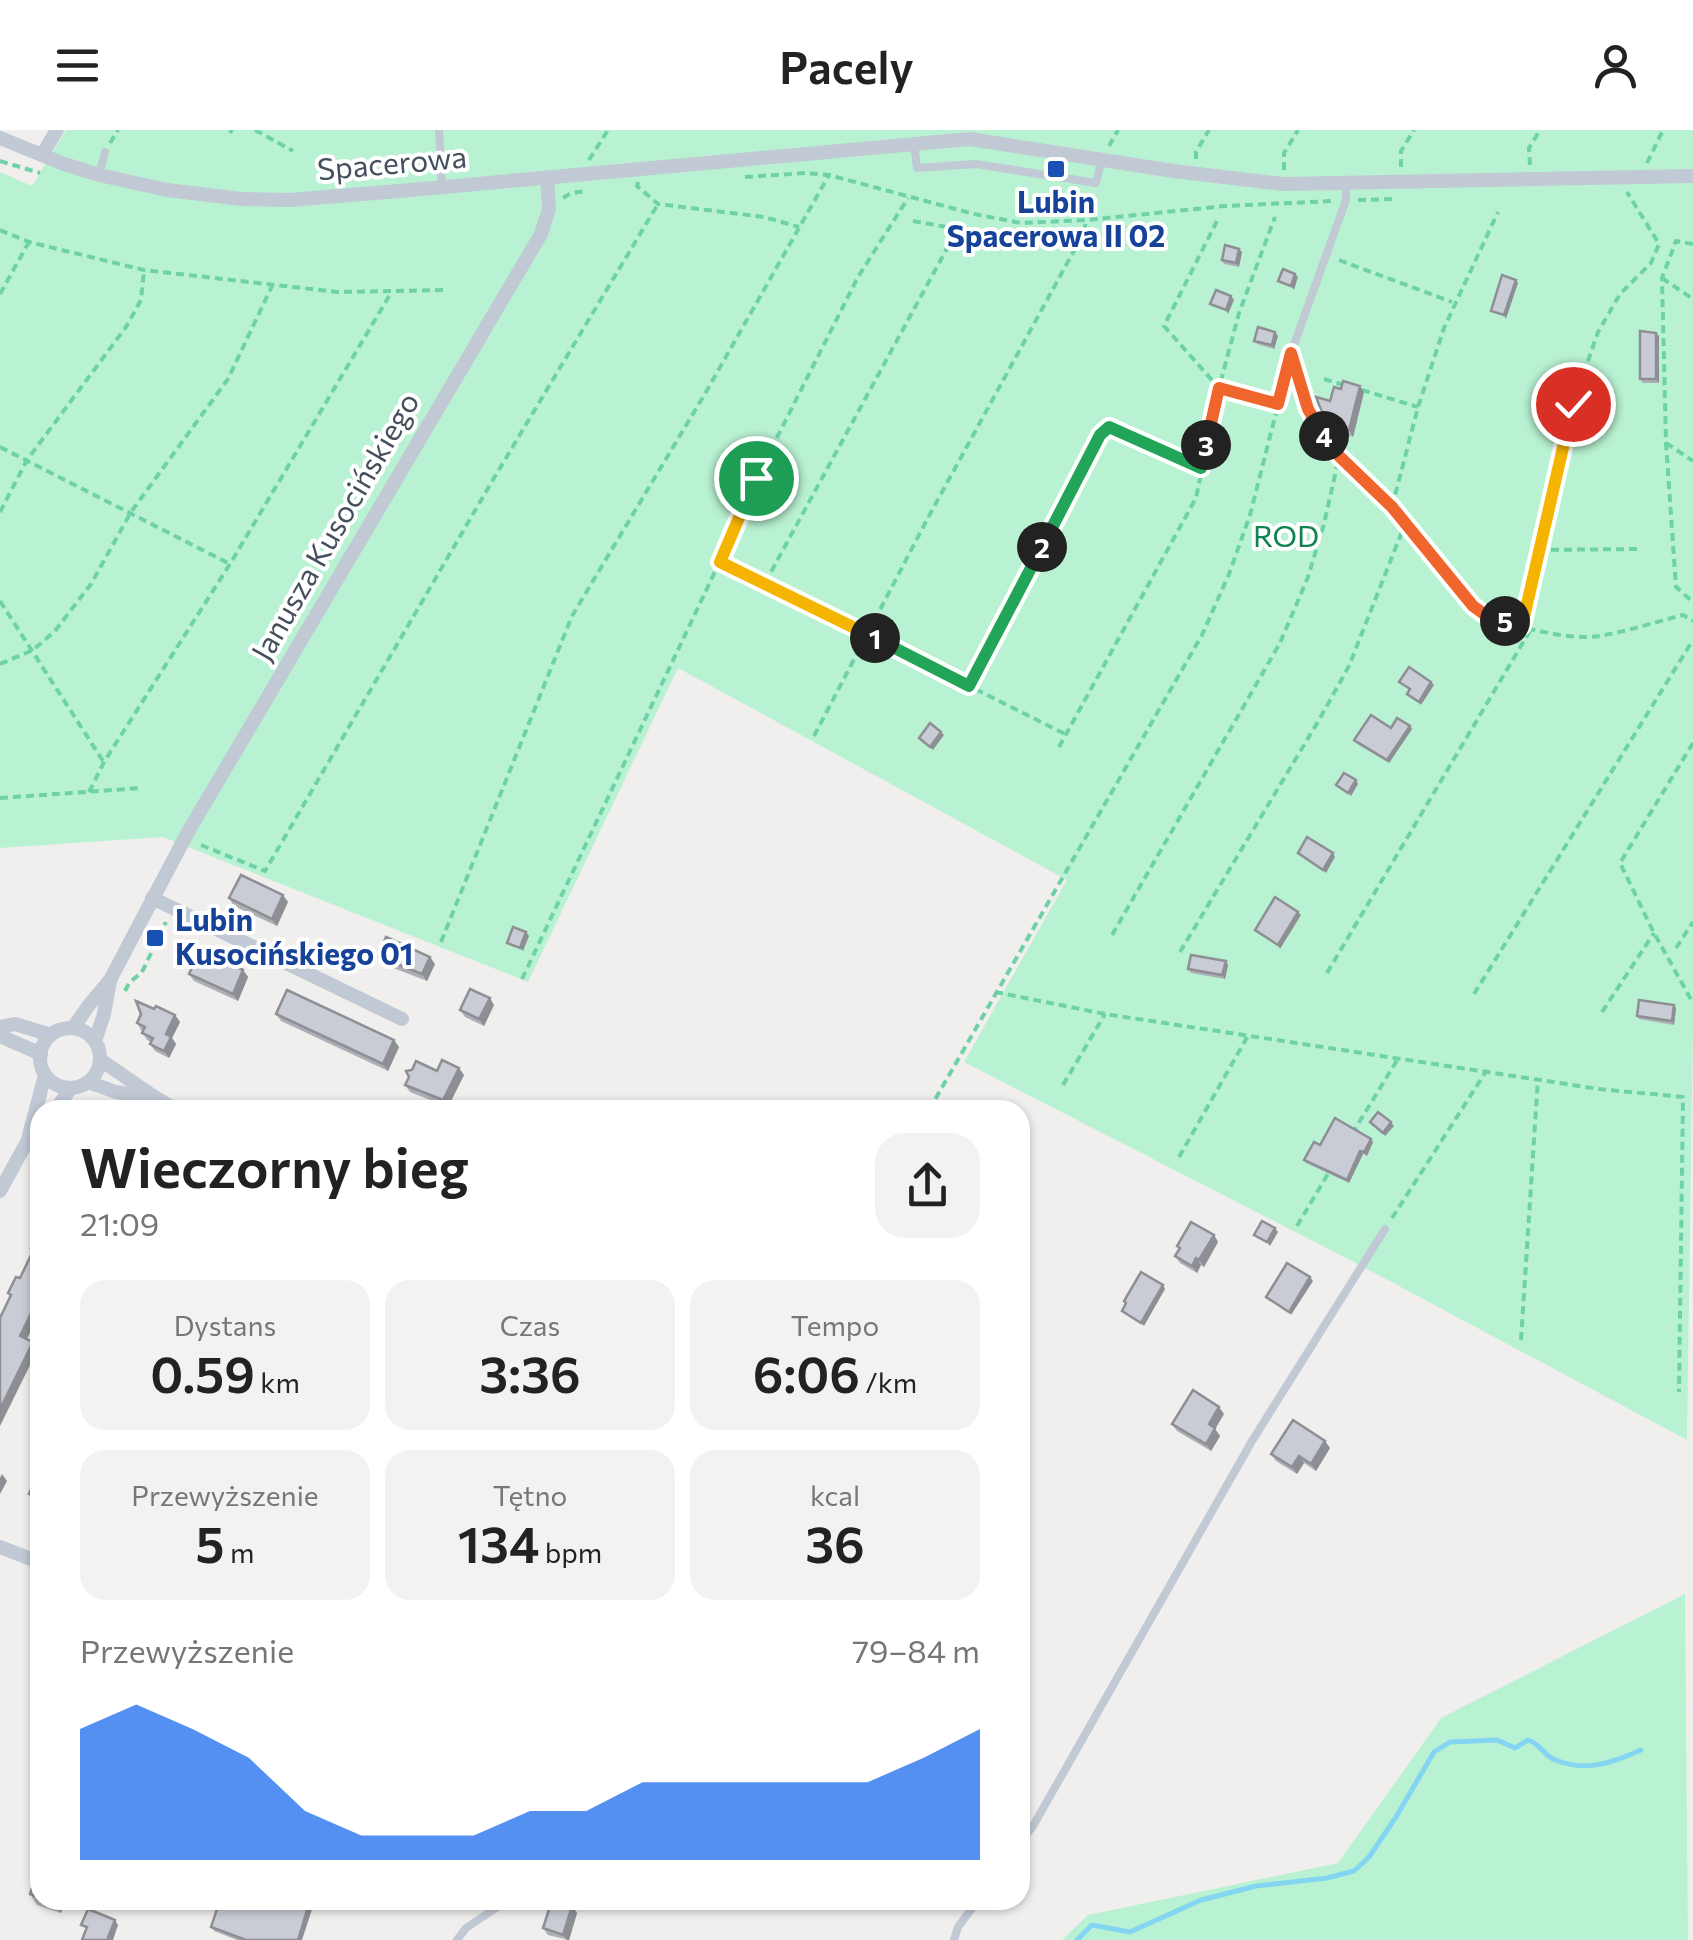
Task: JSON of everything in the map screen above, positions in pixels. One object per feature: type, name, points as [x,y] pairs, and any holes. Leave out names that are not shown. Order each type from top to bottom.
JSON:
[{"type":"street","points":[[42,155],[57,130]]},
{"type":"street","name":"Spacerowa","points":[[0,138],[99,176],[242,199],[290,200],[442,188],[970,139],[1283,184],[1693,176]]},
{"type":"street","name":"Janusza Kusocińskiego","points":[[110,980],[188,832],[541,234],[548,215],[548,178]]},
{"type":"street","points":[[152,898],[402,1019]]},
{"type":"street","points":[[73,1028],[110,980]]},
{"type":"street","points":[[95,1041],[110,980]]},
{"type":"street","points":[[0,1026],[14,1024],[50,1035]]},
{"type":"street","points":[[38,1100],[45,1074],[40,1054],[50,1035],[73,1028],[86,1032],[95,1041],[100,1060],[88,1082],[71,1088],[56,1084],[45,1074]]},
{"type":"street","points":[[0,1036],[40,1054]]},
{"type":"street","points":[[100,1060],[157,1100]]},
{"type":"street","points":[[88,1082],[116,1092],[153,1098]]},
{"type":"street","points":[[62,1100],[71,1088]]},
{"type":"street","points":[[0,1191],[30,1132]]},
{"type":"street","points":[[0,1546],[30,1559]]},
{"type":"lane","points":[[438,130],[442,188]]},
{"type":"lane","points":[[914,143],[917,168],[976,164],[1096,183],[1102,159]]},
{"type":"lane","points":[[99,176],[105,152]]},
{"type":"lane","points":[[1291,353],[1346,200],[1346,182]]},
{"type":"lane","points":[[1030,1829],[1252,1441],[1385,1229]]},
{"type":"lane","points":[[457,1940],[466,1928],[493,1910]]},
{"type":"lane","points":[[954,1940],[971,1910]]},
{"type":"path","points":[[254,130],[293,151]]},
{"type":"path","points":[[585,174],[586,164],[608,130]]},
{"type":"path","points":[[1196,174],[1196,152],[1210,130]]},
{"type":"path","points":[[1283,184],[1284,152],[1298,130]]},
{"type":"path","points":[[1400,182],[1402,151],[1414,130]]},
{"type":"path","points":[[1530,180],[1530,148],[1540,130]]},
{"type":"path","points":[[1642,176],[1663,130]]},
{"type":"path","points":[[638,170],[638,186],[658,204],[764,216],[799,227]]},
{"type":"path","points":[[733,178],[790,173],[829,176],[1021,223],[1226,206],[1402,199]]},
{"type":"path","points":[[441,942],[572,616],[829,176]]},
{"type":"path","points":[[1522,626],[1573,404],[1598,332],[1620,294],[1651,262],[1659,244],[1627,193],[1626,177]]},
{"type":"path","points":[[638,186],[656,185]]},
{"type":"path","points":[[549,199],[588,191]]},
{"type":"path","points":[[1627,193],[1643,193]]},
{"type":"path","points":[[522,979],[756,478],[858,277],[908,198]]},
{"type":"path","points":[[201,845],[265,871],[658,204]]},
{"type":"path","points":[[1392,507],[1418,406],[1454,302],[1498,212]]},
{"type":"path","points":[[1059,747],[1196,498],[1238,313],[1275,218]]},
{"type":"path","points":[[814,736],[1088,220]]},
{"type":"path","points":[[913,221],[1008,238]]},
{"type":"path","points":[[1217,221],[1164,326],[1219,388],[1278,404]]},
{"type":"path","points":[[0,230],[30,242],[144,270],[337,292],[445,290]]},
{"type":"path","points":[[764,583],[957,230]]},
{"type":"path","points":[[1693,244],[1676,241],[1662,278],[1666,443],[1676,587],[1693,602]]},
{"type":"path","points":[[0,294],[30,242]]},
{"type":"path","points":[[1325,256],[1454,302]]},
{"type":"path","points":[[0,512],[28,460],[126,327],[140,300],[144,270]]},
{"type":"path","points":[[1662,278],[1693,299]]},
{"type":"path","points":[[0,664],[33,650],[54,631],[91,584],[131,512],[228,379],[272,286]]},
{"type":"path","points":[[90,792],[104,762],[230,564],[391,292]]},
{"type":"path","points":[[935,1100],[1202,635],[1250,515],[1291,353]]},
{"type":"path","points":[[1291,353],[1317,427],[1340,457],[1392,507],[1473,606],[1488,617],[1575,637],[1598,636],[1684,615],[1693,621]]},
{"type":"path","points":[[1324,379],[1343,384]]},
{"type":"path","points":[[1362,390],[1418,406]]},
{"type":"path","points":[[969,686],[1100,435],[1109,427],[1201,468]]},
{"type":"path","points":[[1666,443],[1693,461]]},
{"type":"path","points":[[0,446],[230,564]]},
{"type":"path","points":[[1112,936],[1280,644],[1313,559],[1340,457]]},
{"type":"path","points":[[1180,952],[1349,666],[1405,524]]},
{"type":"path","points":[[1538,550],[1638,549]]},
{"type":"path","points":[[720,562],[1066,734]]},
{"type":"path","points":[[0,602],[104,762]]},
{"type":"path","points":[[1327,973],[1532,628]]},
{"type":"path","points":[[1474,994],[1693,640]]},
{"type":"path","points":[[1693,742],[1620,862],[1693,1003]]},
{"type":"path","points":[[0,798],[140,788]]},
{"type":"path","points":[[122,994],[142,972],[172,909]]},
{"type":"path","points":[[1676,948],[1693,922]]},
{"type":"path","points":[[1602,1012],[1654,933]]},
{"type":"path","points":[[996,992],[1105,1014],[1599,1089],[1684,1098],[1679,1392]]},
{"type":"path","points":[[1063,1085],[1105,1014]]},
{"type":"path","points":[[1179,1157],[1249,1034]]},
{"type":"path","points":[[1348,1142],[1399,1057]]},
{"type":"path","points":[[1385,1229],[1487,1070]]},
{"type":"path","points":[[1521,1340],[1538,1078]]},
{"type":"path","points":[[1297,1226],[1338,1158]]},
{"type":"green space","name":"ROD","points":[[66,130],[1693,130],[1693,1024],[1687,1440],[1354,1262],[964,1062],[1067,880],[678,668],[528,982],[163,837],[0,848],[0,172],[32,186]]},
{"type":"green space","points":[[1685,1594],[1688,1940],[1062,1940],[1088,1915],[1338,1863],[1441,1718]]},
{"type":"building","points":[[1225,245],[1239,249],[1236,263],[1222,260]]},
{"type":"building","points":[[1283,269],[1295,274],[1291,286],[1278,281]]},
{"type":"building","points":[[1502,275],[1516,280],[1504,315],[1491,311]]},
{"type":"building","points":[[1216,290],[1231,296],[1226,310],[1210,304]]},
{"type":"building","points":[[1258,327],[1275,332],[1272,345],[1254,341]]},
{"type":"building","points":[[1640,331],[1656,333],[1656,379],[1640,379]]},
{"type":"building","points":[[1343,381],[1360,386],[1349,430],[1327,425],[1316,397],[1330,401],[1334,387],[1341,389]]},
{"type":"building","points":[[1409,667],[1431,682],[1419,702],[1399,682]]},
{"type":"building","points":[[1371,715],[1391,728],[1397,718],[1410,726],[1387,760],[1354,740]]},
{"type":"building","points":[[930,723],[941,732],[930,747],[919,738]]},
{"type":"building","points":[[1344,773],[1356,780],[1348,793],[1336,785]]},
{"type":"building","points":[[1307,837],[1333,853],[1323,870],[1298,853]]},
{"type":"building","points":[[241,875],[283,895],[272,919],[229,898]]},
{"type":"building","points":[[1275,897],[1298,912],[1278,945],[1255,930]]},
{"type":"building","points":[[513,927],[526,932],[520,948],[507,943]]},
{"type":"building","points":[[386,937],[430,957],[422,974],[378,957]]},
{"type":"building","points":[[200,950],[243,970],[233,994],[189,974]]},
{"type":"building","points":[[1191,955],[1226,961],[1222,975],[1188,969]]},
{"type":"building","points":[[470,989],[490,998],[479,1019],[460,1010]]},
{"type":"building","points":[[287,990],[394,1040],[383,1064],[276,1014]]},
{"type":"building","points":[[1639,1000],[1674,1005],[1672,1021],[1637,1016]]},
{"type":"building","points":[[136,1001],[175,1015],[166,1034],[171,1037],[164,1051],[150,1044],[153,1038],[142,1033],[145,1027],[137,1023],[141,1014]]},
{"type":"building","points":[[442,1060],[459,1068],[443,1100],[405,1085],[409,1077],[406,1071],[412,1070],[416,1061],[437,1071]]},
{"type":"building","points":[[1378,1112],[1391,1122],[1383,1133],[1370,1122]]},
{"type":"building","points":[[1335,1118],[1371,1139],[1364,1152],[1360,1151],[1347,1180],[1304,1160],[1314,1142],[1320,1145]]},
{"type":"building","points":[[1262,1221],[1275,1228],[1267,1242],[1254,1235]]},
{"type":"building","points":[[1191,1222],[1214,1235],[1192,1266],[1175,1256]]},
{"type":"building","points":[[30,1257],[30,1316],[20,1336],[30,1341],[30,1348],[0,1409],[0,1318],[16,1277],[20,1278]]},
{"type":"building","points":[[1287,1263],[1310,1277],[1289,1312],[1266,1297]]},
{"type":"building","points":[[1141,1272],[1163,1285],[1141,1323],[1122,1311]]},
{"type":"building","points":[[1193,1390],[1219,1407],[1209,1424],[1215,1428],[1206,1444],[1172,1424]]},
{"type":"building","points":[[1293,1420],[1325,1441],[1311,1464],[1299,1456],[1292,1467],[1271,1454]]},
{"type":"building","points":[[88,1910],[115,1920],[107,1940],[82,1940],[87,1927],[81,1925]]},
{"type":"building","points":[[217,1910],[307,1910],[298,1940],[246,1940],[211,1927]]},
{"type":"building","points":[[549,1910],[571,1910],[563,1935],[543,1928]]},
{"type":"waterway","points":[[1077,1940],[1092,1925],[1130,1932],[1201,1900],[1256,1886],[1354,1871],[1369,1857],[1396,1817],[1434,1752],[1450,1742],[1497,1740],[1515,1748],[1528,1740],[1553,1759],[1587,1766],[1641,1750]]},
{"type":"place","name":"Lubin Spacerowa II 02","points":[[1056,169]]},
{"type":"place","name":"Lubin Kusocińskiego 01","points":[[155,938]]},
{"type":"route","points":[[756,478],[720,562],[969,686],[1100,435],[1109,427],[1201,468],[1219,388],[1278,404],[1291,353],[1308,409],[1340,457],[1392,507],[1473,606],[1488,617],[1522,626],[1573,404]]}]
